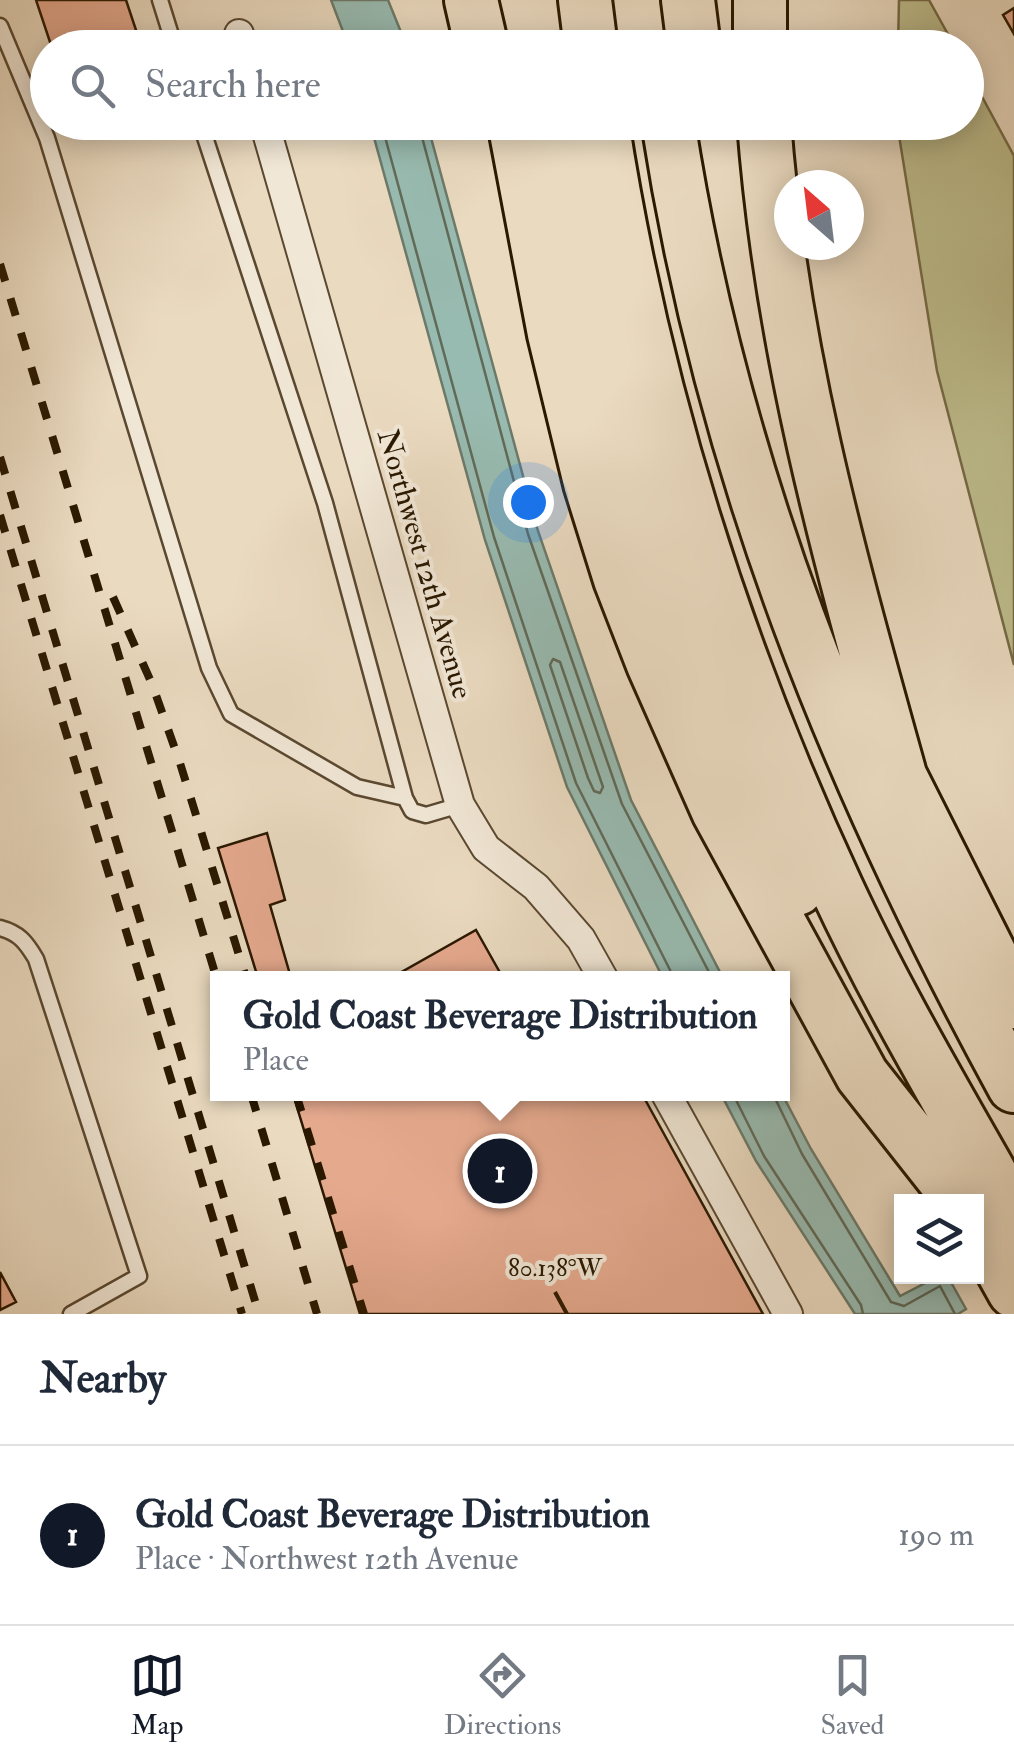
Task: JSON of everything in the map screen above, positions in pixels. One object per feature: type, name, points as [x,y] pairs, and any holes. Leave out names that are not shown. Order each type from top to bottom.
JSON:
[{"type":"highway","points":[[472,0],[478,30]]},
{"type":"highway","points":[[498,0],[502,30]]},
{"type":"highway","points":[[549,0],[553,30]]},
{"type":"highway","points":[[585,0],[589,30]]},
{"type":"highway","points":[[652,0],[655,30]]},
{"type":"highway","points":[[688,0],[692,30]]},
{"type":"highway","points":[[760,0],[760,30]]},
{"type":"highway","points":[[502,140],[515,205],[554,334],[605,534],[653,664],[718,811],[862,1075],[957,1194]]},
{"type":"highway","points":[[517,140],[554,334]]},
{"type":"highway","points":[[569,140],[592,273],[628,422],[662,542],[707,674],[752,789],[816,928],[959,1194]]},
{"type":"highway","points":[[605,140],[658,398],[737,649],[802,813],[839,894],[1014,1216]]},
{"type":"highway","points":[[671,140],[696,278],[717,363],[791,606],[890,846],[1014,1086]]},
{"type":"highway","points":[[707,140],[740,308],[785,473],[840,636],[905,791],[1014,1002]]},
{"type":"highway","points":[[766,140],[783,294],[806,419],[839,556],[905,791]]},
{"type":"highway","points":[[984,1237],[1014,1290]]},
{"type":"street","name":"Northwest 12th Avenue","points":[[269,140],[460,804],[486,848],[536,888],[581,938],[599,971]]},
{"type":"street","points":[[670,1101],[788,1314]]},
{"type":"lane","points":[[160,0],[169,30]]},
{"type":"lane","points":[[0,26],[30,97]]},
{"type":"lane","points":[[48,140],[203,650],[222,699],[231,714],[358,787],[405,798]]},
{"type":"lane","points":[[206,140],[326,503],[405,798],[412,811],[426,815],[460,804]]},
{"type":"lane","points":[[0,928],[16,933],[36,958],[139,1276],[71,1314]]},
{"type":"shaded area","points":[[899,0],[929,0],[946,30],[898,30]]},
{"type":"shaded area","points":[[984,100],[1014,156],[1014,665],[937,371],[900,140],[984,140]]},
{"type":"water","points":[[331,0],[388,0],[400,30],[342,30]]},
{"type":"water","points":[[375,140],[432,140],[538,531],[631,800],[719,971],[659,971],[567,787],[485,540]]},
{"type":"water","points":[[725,1101],[786,1101],[900,1296],[923,1284],[952,1284],[966,1309],[958,1314],[855,1314],[756,1161]]},
{"type":"building","points":[[36,0],[126,0],[136,30],[46,30]]},
{"type":"building","points":[[1014,8],[1014,34],[1003,15]]},
{"type":"building","points":[[267,833],[285,900],[270,905],[289,971],[256,971],[218,848]]},
{"type":"building","points":[[476,930],[499,971],[403,971]]},
{"type":"building","points":[[295,1101],[646,1101],[763,1314],[360,1314]]},
{"type":"building","points":[[0,1272],[16,1302],[0,1310]]},
{"type":"railway","points":[[0,264],[214,971]]},
{"type":"railway","points":[[0,457],[259,1314]]},
{"type":"railway","points":[[0,515],[242,1314]]},
{"type":"railway","points":[[113,597],[152,684],[180,763],[244,971]]},
{"type":"railway","points":[[253,1101],[317,1314]]},
{"type":"railway","points":[[298,1101],[364,1314]]},
{"type":"place","name":"Gold Coast Beverage Distribution","points":[[500,1171]]}]
